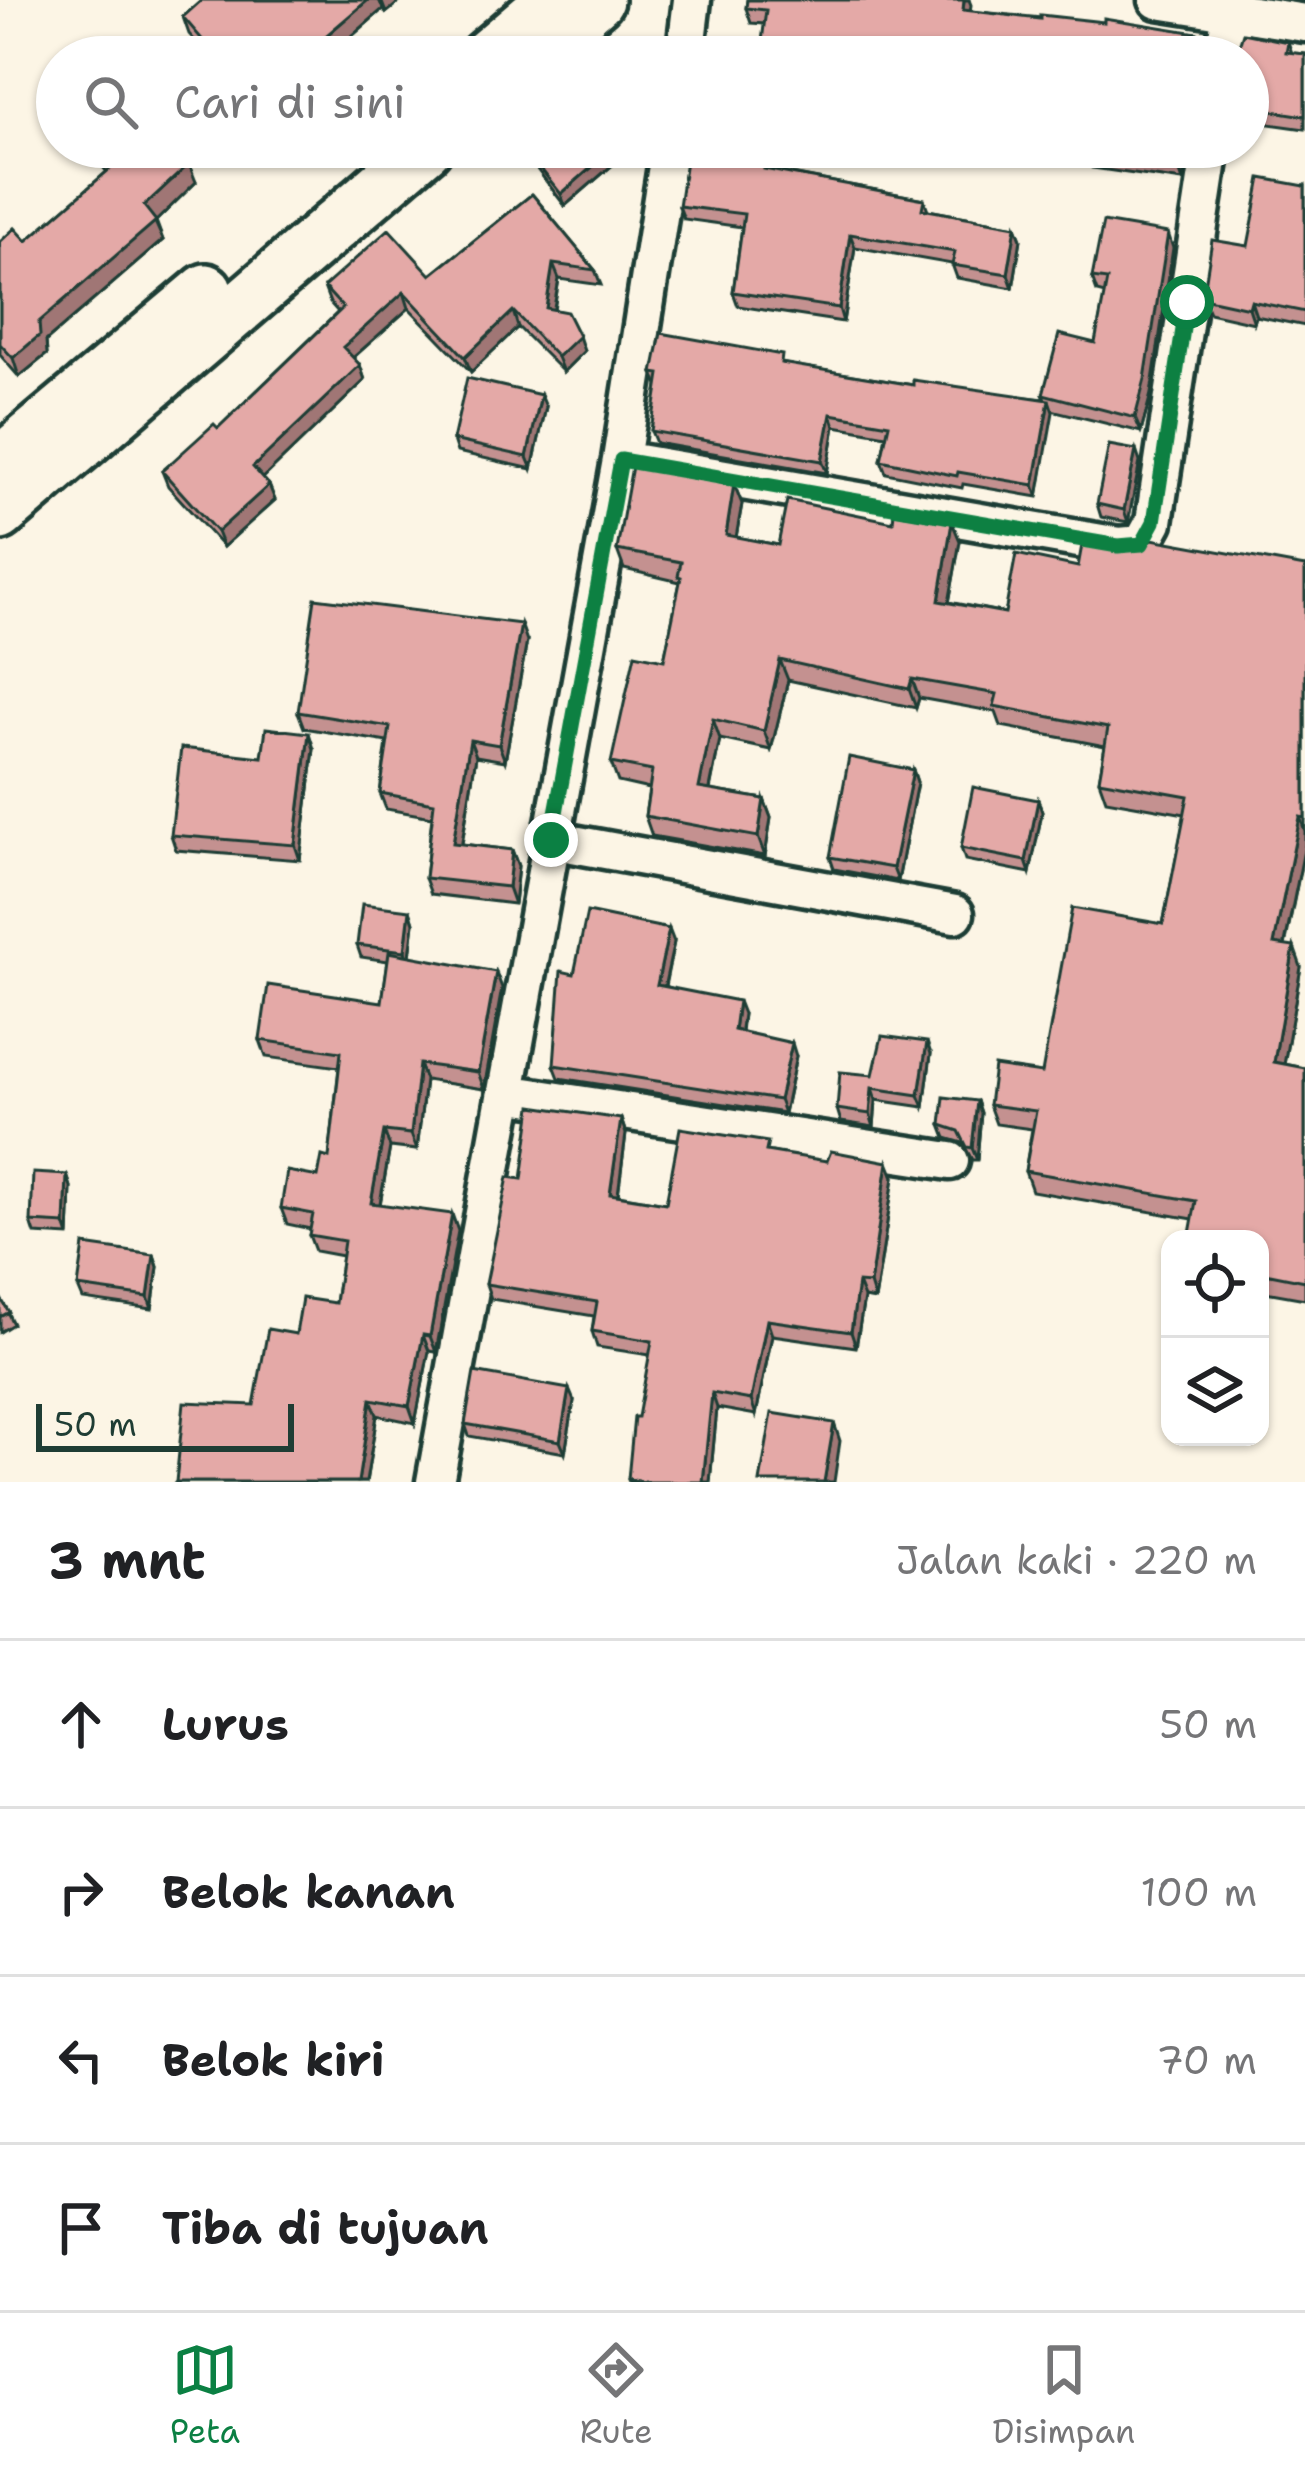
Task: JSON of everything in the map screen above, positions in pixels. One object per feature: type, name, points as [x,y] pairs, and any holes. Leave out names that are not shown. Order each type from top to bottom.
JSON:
[{"type":"main road","points":[[509,36],[553,0]]},
{"type":"main road","points":[[555,36],[597,0]]},
{"type":"main road","points":[[0,463],[352,168]]},
{"type":"main road","points":[[0,514],[402,168]]},
{"type":"street","points":[[688,36],[692,0]]},
{"type":"street","points":[[1158,0],[1305,23]]},
{"type":"street","points":[[1227,36],[1231,10]]},
{"type":"street","points":[[436,1482],[621,460],[667,168]]},
{"type":"street","points":[[621,460],[1118,546],[1142,544],[1154,522],[1207,168]]},
{"type":"street","points":[[551,840],[955,914]]},
{"type":"street","points":[[506,1093],[950,1161]]},
{"type":"building","points":[[202,0],[368,0],[326,36],[199,36],[183,17]]},
{"type":"building","points":[[747,0],[964,0],[963,10],[1040,19],[1040,15],[1104,22],[1104,18],[1197,36],[763,36],[766,10],[746,8]]},
{"type":"building","points":[[1269,38],[1288,42],[1286,52],[1305,54],[1305,116],[1269,110]]},
{"type":"building","points":[[111,168],[185,168],[144,206],[156,221],[39,322],[40,335],[13,358],[0,344],[0,242],[15,228],[27,241]]},
{"type":"building","points":[[540,168],[591,168],[561,194]]},
{"type":"building","points":[[685,168],[764,168],[924,199],[922,209],[1016,226],[1008,274],[952,265],[955,252],[850,234],[839,308],[733,292],[744,214],[679,206]]},
{"type":"building","points":[[1261,178],[1305,186],[1305,312],[1251,301],[1249,308],[1203,298],[1212,240],[1248,246]]},
{"type":"building","points":[[532,194],[595,270],[553,264],[546,308],[567,312],[579,336],[557,357],[513,311],[465,357],[404,292],[343,347],[360,365],[253,467],[269,485],[217,532],[162,471],[214,424],[218,428],[343,308],[324,287],[389,229],[431,275]]},
{"type":"building","points":[[1103,222],[1168,233],[1135,418],[1043,394],[1059,334],[1095,343],[1107,280],[1092,278]]},
{"type":"building","points":[[661,333],[782,355],[781,363],[913,385],[913,380],[1049,400],[1034,485],[881,460],[889,424],[831,414],[822,461],[651,431],[660,374],[653,373]]},
{"type":"building","points":[[467,378],[541,395],[527,457],[453,440]]},
{"type":"building","points":[[1109,445],[1136,450],[1124,510],[1097,504]]},
{"type":"building","points":[[632,466],[734,484],[726,535],[778,545],[787,500],[893,522],[894,512],[952,522],[939,601],[1005,613],[1016,554],[1078,567],[1082,545],[1137,547],[1152,539],[1305,567],[1305,818],[1300,817],[1274,944],[1294,947],[1274,1062],[1305,1068],[1305,1281],[1269,1274],[1269,1230],[1191,1230],[1196,1201],[1025,1171],[1036,1111],[989,1105],[994,1066],[1042,1073],[1072,908],[1163,924],[1188,796],[1099,780],[1108,728],[994,706],[997,694],[912,679],[909,689],[780,660],[764,731],[713,719],[699,788],[764,799],[758,837],[645,816],[652,771],[611,763],[635,654],[664,660],[681,562],[617,550]]},
{"type":"building","points":[[315,598],[521,624],[499,745],[470,740],[453,843],[512,850],[508,887],[425,878],[434,803],[380,793],[390,727],[298,712]]},
{"type":"building","points":[[266,728],[309,733],[295,845],[171,835],[181,748],[262,757]]},
{"type":"building","points":[[849,757],[913,770],[893,868],[830,857]]},
{"type":"building","points":[[973,787],[1038,800],[1026,861],[961,848]]},
{"type":"building","points":[[362,904],[410,910],[405,951],[357,945]]},
{"type":"building","points":[[587,912],[669,929],[657,985],[738,1001],[734,1030],[792,1043],[779,1100],[554,1065],[561,971],[574,974]]},
{"type":"building","points":[[389,952],[496,972],[478,1072],[419,1064],[411,1134],[384,1131],[371,1203],[452,1214],[430,1336],[423,1335],[409,1406],[371,1399],[358,1482],[176,1482],[184,1402],[254,1405],[268,1329],[296,1334],[302,1298],[335,1303],[344,1241],[309,1235],[313,1214],[281,1208],[287,1171],[318,1177],[322,1156],[329,1158],[341,1052],[260,1040],[268,985],[382,1002]]},
{"type":"building","points":[[882,1036],[927,1042],[919,1095],[872,1088],[870,1114],[837,1109],[840,1072],[873,1075]]},
{"type":"building","points":[[944,1097],[977,1101],[972,1148],[959,1131],[941,1125]]},
{"type":"building","points":[[532,1106],[621,1119],[610,1194],[666,1203],[680,1128],[768,1142],[766,1151],[827,1161],[831,1151],[888,1162],[870,1284],[858,1283],[851,1332],[767,1320],[751,1400],[712,1393],[703,1482],[628,1479],[634,1417],[638,1417],[652,1341],[592,1331],[597,1302],[486,1284],[508,1177],[522,1179]]},
{"type":"building","points":[[33,1173],[67,1175],[65,1224],[31,1222]]},
{"type":"building","points":[[84,1245],[154,1255],[148,1297],[78,1287]]},
{"type":"building","points":[[474,1372],[569,1389],[560,1441],[465,1424]]},
{"type":"building","points":[[772,1413],[834,1423],[824,1482],[760,1482]]},
{"type":"route","points":[[551,840],[621,460],[1118,546],[1142,544],[1154,522],[1187,302]]}]
